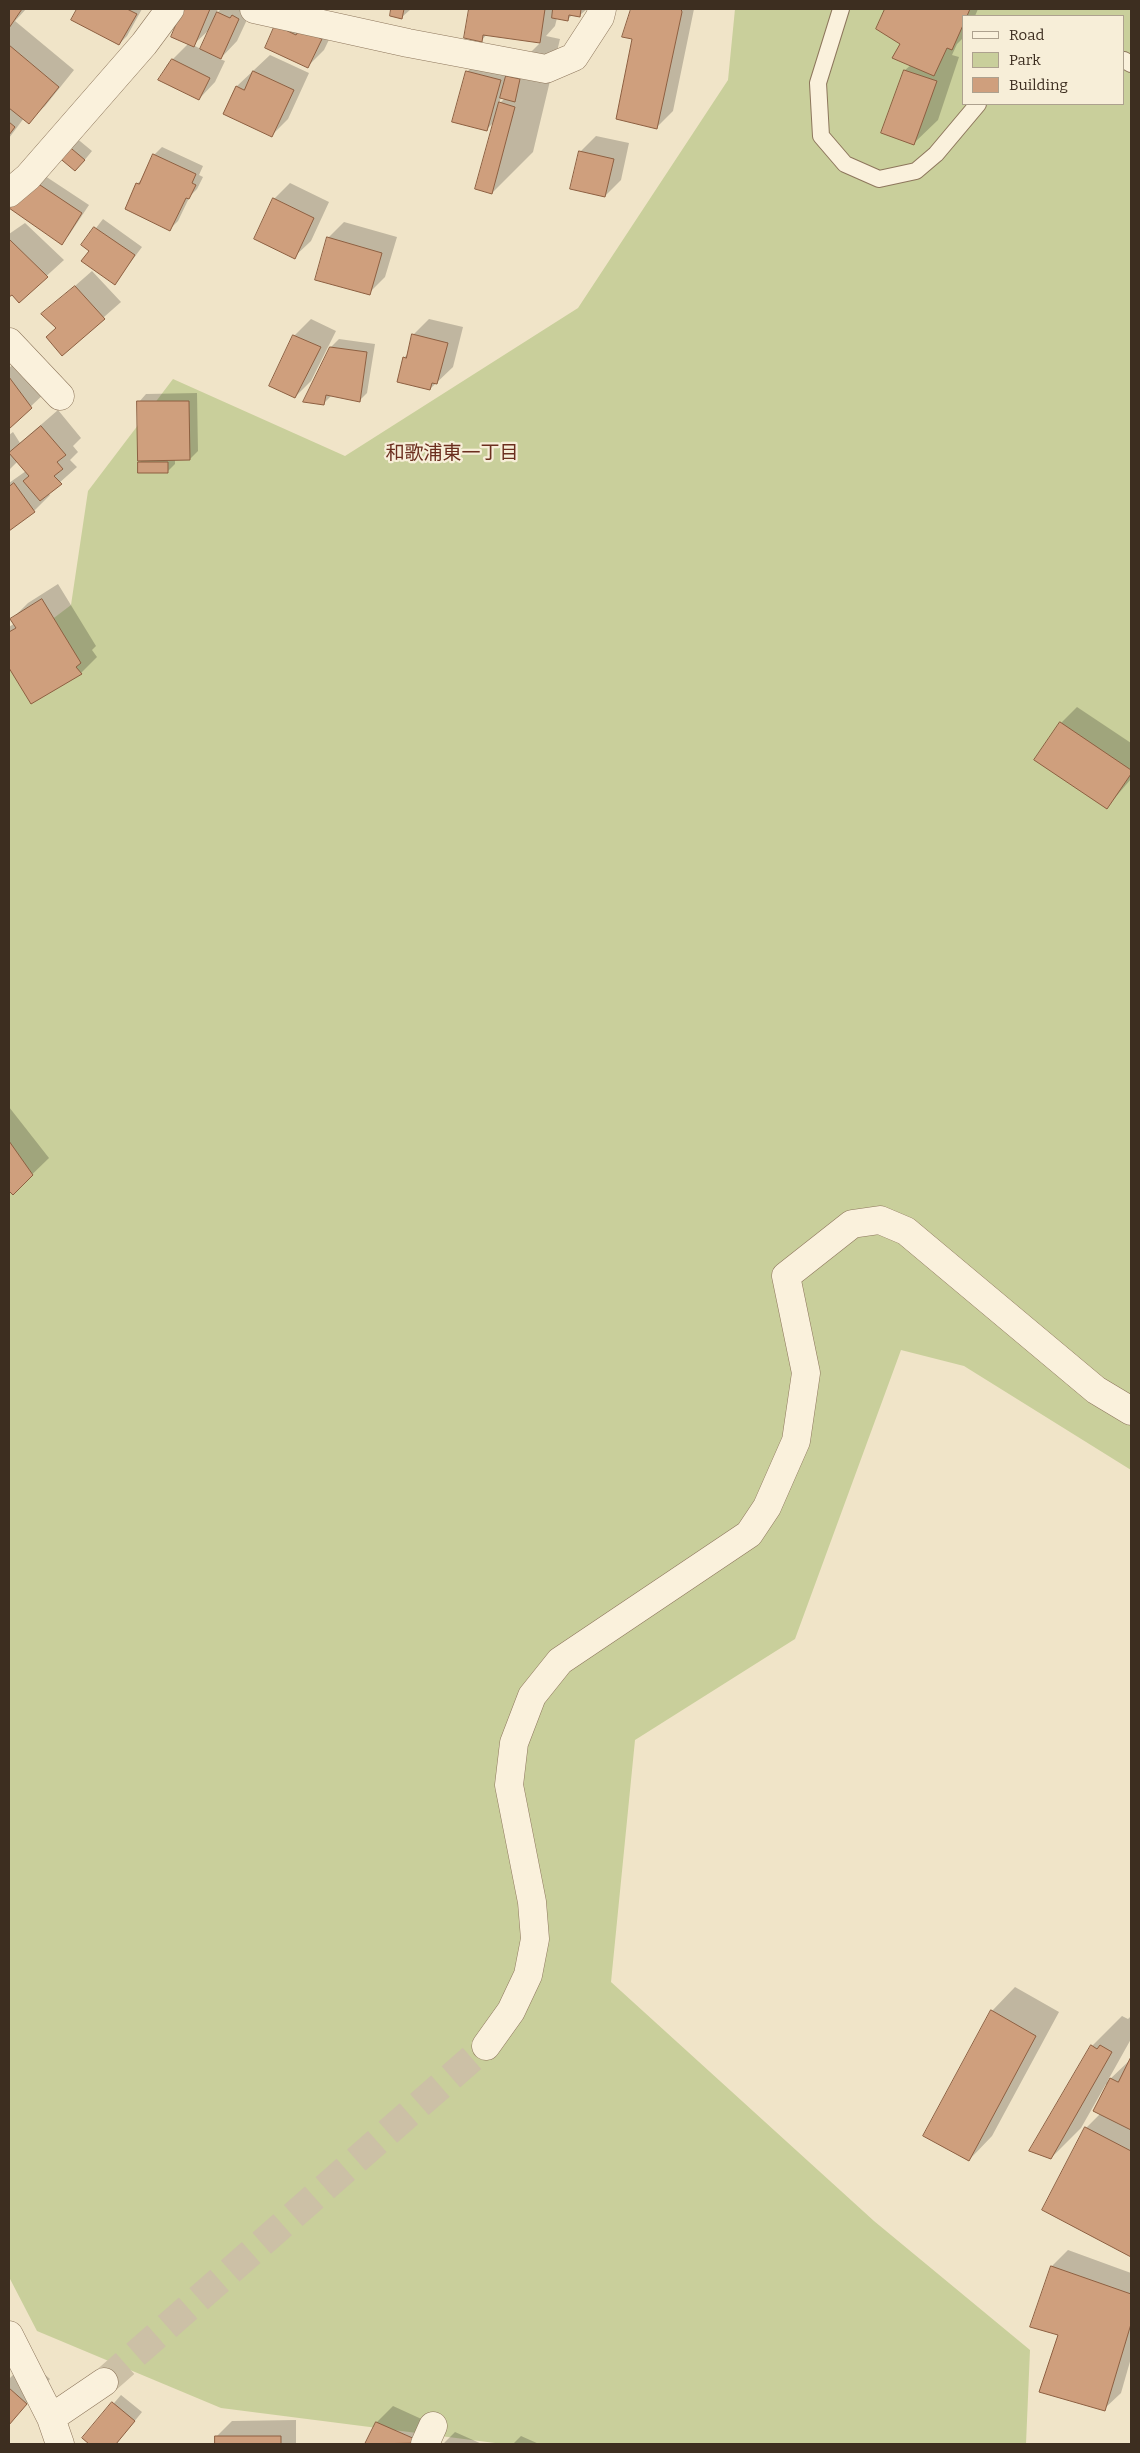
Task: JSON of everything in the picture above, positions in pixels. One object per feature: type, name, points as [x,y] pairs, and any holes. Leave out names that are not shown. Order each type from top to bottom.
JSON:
[{"type":"street","points":[[9,193],[41,162],[144,44],[170,9]]},
{"type":"street","points":[[254,9],[408,43],[546,69],[574,56],[600,17],[602,9]]},
{"type":"street","points":[[9,342],[60,396]]},
{"type":"street","points":[[486,2046],[515,2002],[528,1975],[535,1939],[532,1902],[509,1785],[514,1743],[532,1696],[560,1661],[749,1534],[767,1507],[796,1441],[806,1373],[786,1276],[852,1224],[880,1220],[906,1231],[1096,1390],[1131,1411]]},
{"type":"street","points":[[9,2335],[51,2418],[60,2444]]},
{"type":"street","points":[[51,2418],[104,2382]]},
{"type":"lane","points":[[842,9],[818,83],[821,136],[845,164],[879,179],[916,171],[936,154],[977,105]]},
{"type":"green space","points":[[735,9],[1131,9],[1131,1470],[964,1366],[901,1350],[795,1639],[635,1740],[611,1982],[874,2221],[1030,2350],[1026,2444],[503,2444],[221,2408],[37,2331],[9,2277],[9,652],[71,605],[88,491],[173,379],[345,456],[578,308],[728,80]]},
{"type":"building","points":[[9,9],[22,9],[9,28]]},
{"type":"building","points":[[77,9],[127,9],[137,14],[119,45],[71,20]]},
{"type":"building","points":[[183,9],[210,9],[194,47],[171,37]]},
{"type":"building","points":[[391,9],[404,9],[402,19],[390,16]]},
{"type":"building","points":[[469,9],[545,9],[540,43],[483,35],[482,42],[464,38]]},
{"type":"building","points":[[553,9],[581,9],[580,17],[569,15],[568,21],[552,18]]},
{"type":"building","points":[[631,9],[681,9],[682,12],[657,129],[616,119],[632,39],[622,37]]},
{"type":"building","points":[[885,9],[970,9],[967,15],[962,15],[962,28],[952,50],[947,48],[934,76],[892,58],[900,44],[876,29]]},
{"type":"building","points":[[217,12],[230,18],[232,15],[239,19],[221,59],[200,49]]},
{"type":"building","points":[[275,25],[296,35],[300,29],[322,39],[308,68],[265,48]]},
{"type":"building","points":[[9,45],[59,87],[29,124],[9,108]]},
{"type":"building","points":[[172,59],[210,78],[199,100],[158,80]]},
{"type":"building","points":[[904,70],[937,81],[914,145],[881,133]]},
{"type":"building","points":[[253,71],[294,90],[272,137],[223,114],[236,86],[244,90]]},
{"type":"building","points":[[466,71],[501,80],[487,131],[452,122]]},
{"type":"building","points":[[506,76],[520,79],[515,102],[500,98]]},
{"type":"building","points":[[499,102],[515,107],[492,194],[475,189]]},
{"type":"building","points":[[9,122],[15,127],[9,135]]},
{"type":"building","points":[[66,144],[85,160],[75,171],[57,156]]},
{"type":"building","points":[[579,151],[614,159],[605,197],[570,189]]},
{"type":"building","points":[[153,154],[196,174],[192,183],[196,185],[189,199],[186,198],[170,231],[125,209],[136,183],[139,184]]},
{"type":"building","points":[[31,179],[82,213],[62,245],[9,208]]},
{"type":"building","points":[[273,198],[314,218],[295,259],[254,239]]},
{"type":"building","points":[[94,227],[135,255],[115,285],[81,261],[89,251],[81,245]]},
{"type":"building","points":[[327,237],[382,253],[370,295],[315,280]]},
{"type":"building","points":[[9,239],[48,277],[19,303],[12,295],[9,297]]},
{"type":"building","points":[[75,286],[105,319],[62,356],[46,337],[56,328],[41,314]]},
{"type":"building","points":[[412,334],[448,343],[437,384],[432,383],[430,390],[397,382],[403,357],[406,358]]},
{"type":"building","points":[[293,335],[321,347],[295,398],[269,386]]},
{"type":"building","points":[[330,347],[367,352],[360,402],[326,395],[324,405],[303,402]]},
{"type":"building","points":[[9,377],[32,408],[9,429]]},
{"type":"building","points":[[137,401],[189,401],[190,460],[138,461]]},
{"type":"building","points":[[41,426],[66,455],[57,462],[63,469],[54,476],[62,484],[40,501],[23,481],[29,476],[9,453]]},
{"type":"building","points":[[138,462],[168,462],[168,473],[138,473]]},
{"type":"building","points":[[14,483],[35,512],[9,531],[9,487]]},
{"type":"building","points":[[42,599],[81,663],[76,667],[82,674],[31,704],[9,668],[9,632],[16,628],[10,619]]},
{"type":"building","points":[[1060,722],[1131,770],[1131,774],[1107,809],[1034,760]]},
{"type":"building","points":[[9,1141],[33,1175],[13,1195],[9,1191]]},
{"type":"building","points":[[991,2010],[1036,2036],[969,2161],[923,2136]]},
{"type":"building","points":[[1091,2045],[1097,2049],[1100,2045],[1112,2052],[1051,2159],[1029,2151]]},
{"type":"building","points":[[1131,2057],[1131,2130],[1093,2111],[1110,2078],[1118,2082]]},
{"type":"building","points":[[1085,2127],[1131,2151],[1131,2257],[1042,2210]]},
{"type":"building","points":[[1051,2266],[1131,2294],[1131,2324],[1105,2411],[1039,2392],[1058,2335],[1030,2327]]},
{"type":"building","points":[[9,2388],[27,2404],[9,2425]]},
{"type":"building","points":[[112,2402],[135,2421],[116,2444],[89,2444],[82,2438]]},
{"type":"building","points":[[376,2422],[424,2443],[365,2444]]},
{"type":"building","points":[[215,2436],[281,2436],[281,2444],[215,2444]]},
{"type":"tunnel","points":[[104,2382],[486,2046]]},
{"type":"district","name":"和歌浦東一丁目","points":[[452,454]]}]
